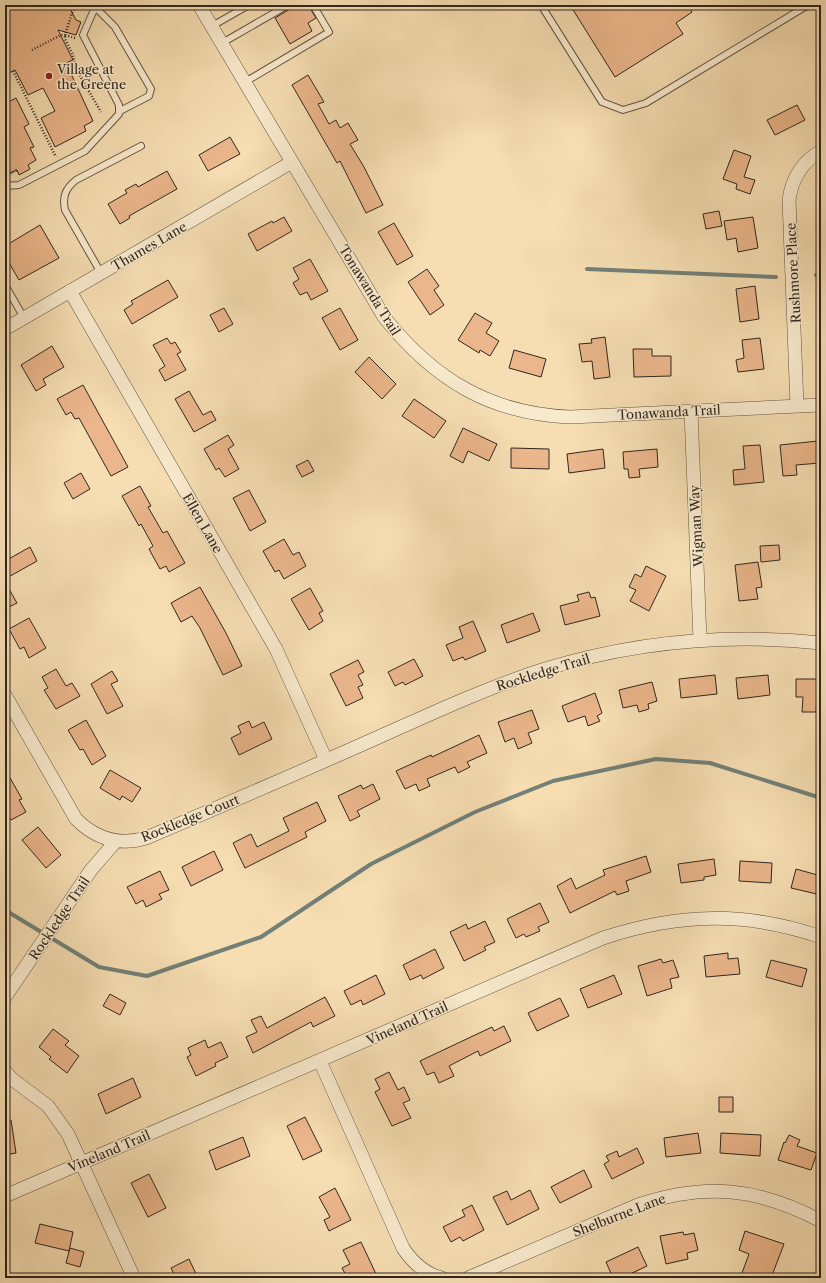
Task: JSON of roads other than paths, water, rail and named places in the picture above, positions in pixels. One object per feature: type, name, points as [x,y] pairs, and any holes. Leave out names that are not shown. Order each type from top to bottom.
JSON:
[{"type":"street","name":"Tonawanda Trail","points":[[199,5],[384,317],[421,359],[443,376],[470,392],[501,405],[531,413],[571,417],[821,405]]},
{"type":"street","name":"Rushmore Place","points":[[797,406],[789,200],[794,179],[800,169],[807,161],[821,151]]},
{"type":"street","name":"Thames Lane","points":[[5,329],[292,162]]},
{"type":"street","name":"Ellen Lane","points":[[70,291],[276,649],[326,760]]},
{"type":"street","name":"Wigman Way","points":[[691,412],[700,640]]},
{"type":"street","name":"Rockledge Trail","points":[[282,779],[477,694],[541,671],[604,654],[662,644],[700,640],[774,639],[821,642]]},
{"type":"street","name":"Rockledge Court","points":[[5,695],[76,819],[94,834],[116,841],[123,842],[146,838],[282,779]]},
{"type":"street","name":"Rockledge Trail","points":[[5,997],[91,870],[116,841]]},
{"type":"street","name":"Vineland Trail","points":[[5,1196],[603,938],[634,928],[667,921],[705,917],[738,918],[791,926],[821,937]]},
{"type":"street","points":[[320,1061],[404,1248],[411,1259],[421,1269],[442,1278]]},
{"type":"street","points":[[5,1071],[12,1079],[48,1106],[68,1134],[134,1278]]},
{"type":"street","name":"Shelburne Lane","points":[[468,1278],[638,1205],[663,1196],[685,1192],[729,1191],[750,1194],[786,1204],[821,1221]]},
{"type":"lane","points":[[212,26],[249,5]]},
{"type":"lane","points":[[222,43],[288,5]]},
{"type":"lane","points":[[245,82],[329,32],[313,5]]},
{"type":"lane","points":[[542,5],[602,102],[623,110],[646,103],[808,5]]},
{"type":"lane","points":[[5,186],[19,185],[87,149],[120,111],[149,96],[151,89],[115,27],[96,6],[82,35],[120,111]]},
{"type":"lane","points":[[101,273],[65,210],[63,202],[65,194],[68,186],[76,180],[141,146]]},
{"type":"lane","points":[[5,285],[24,318]]},
{"type":"waterway","points":[[587,269],[776,277]]},
{"type":"waterway","points":[[816,275],[821,275]]},
{"type":"waterway","points":[[5,910],[99,967],[147,976],[261,937],[371,864],[475,812],[553,781],[656,759],[710,763],[821,798]]},
{"type":"place","name":"Village at the Greene","points":[[49,76]]}]
